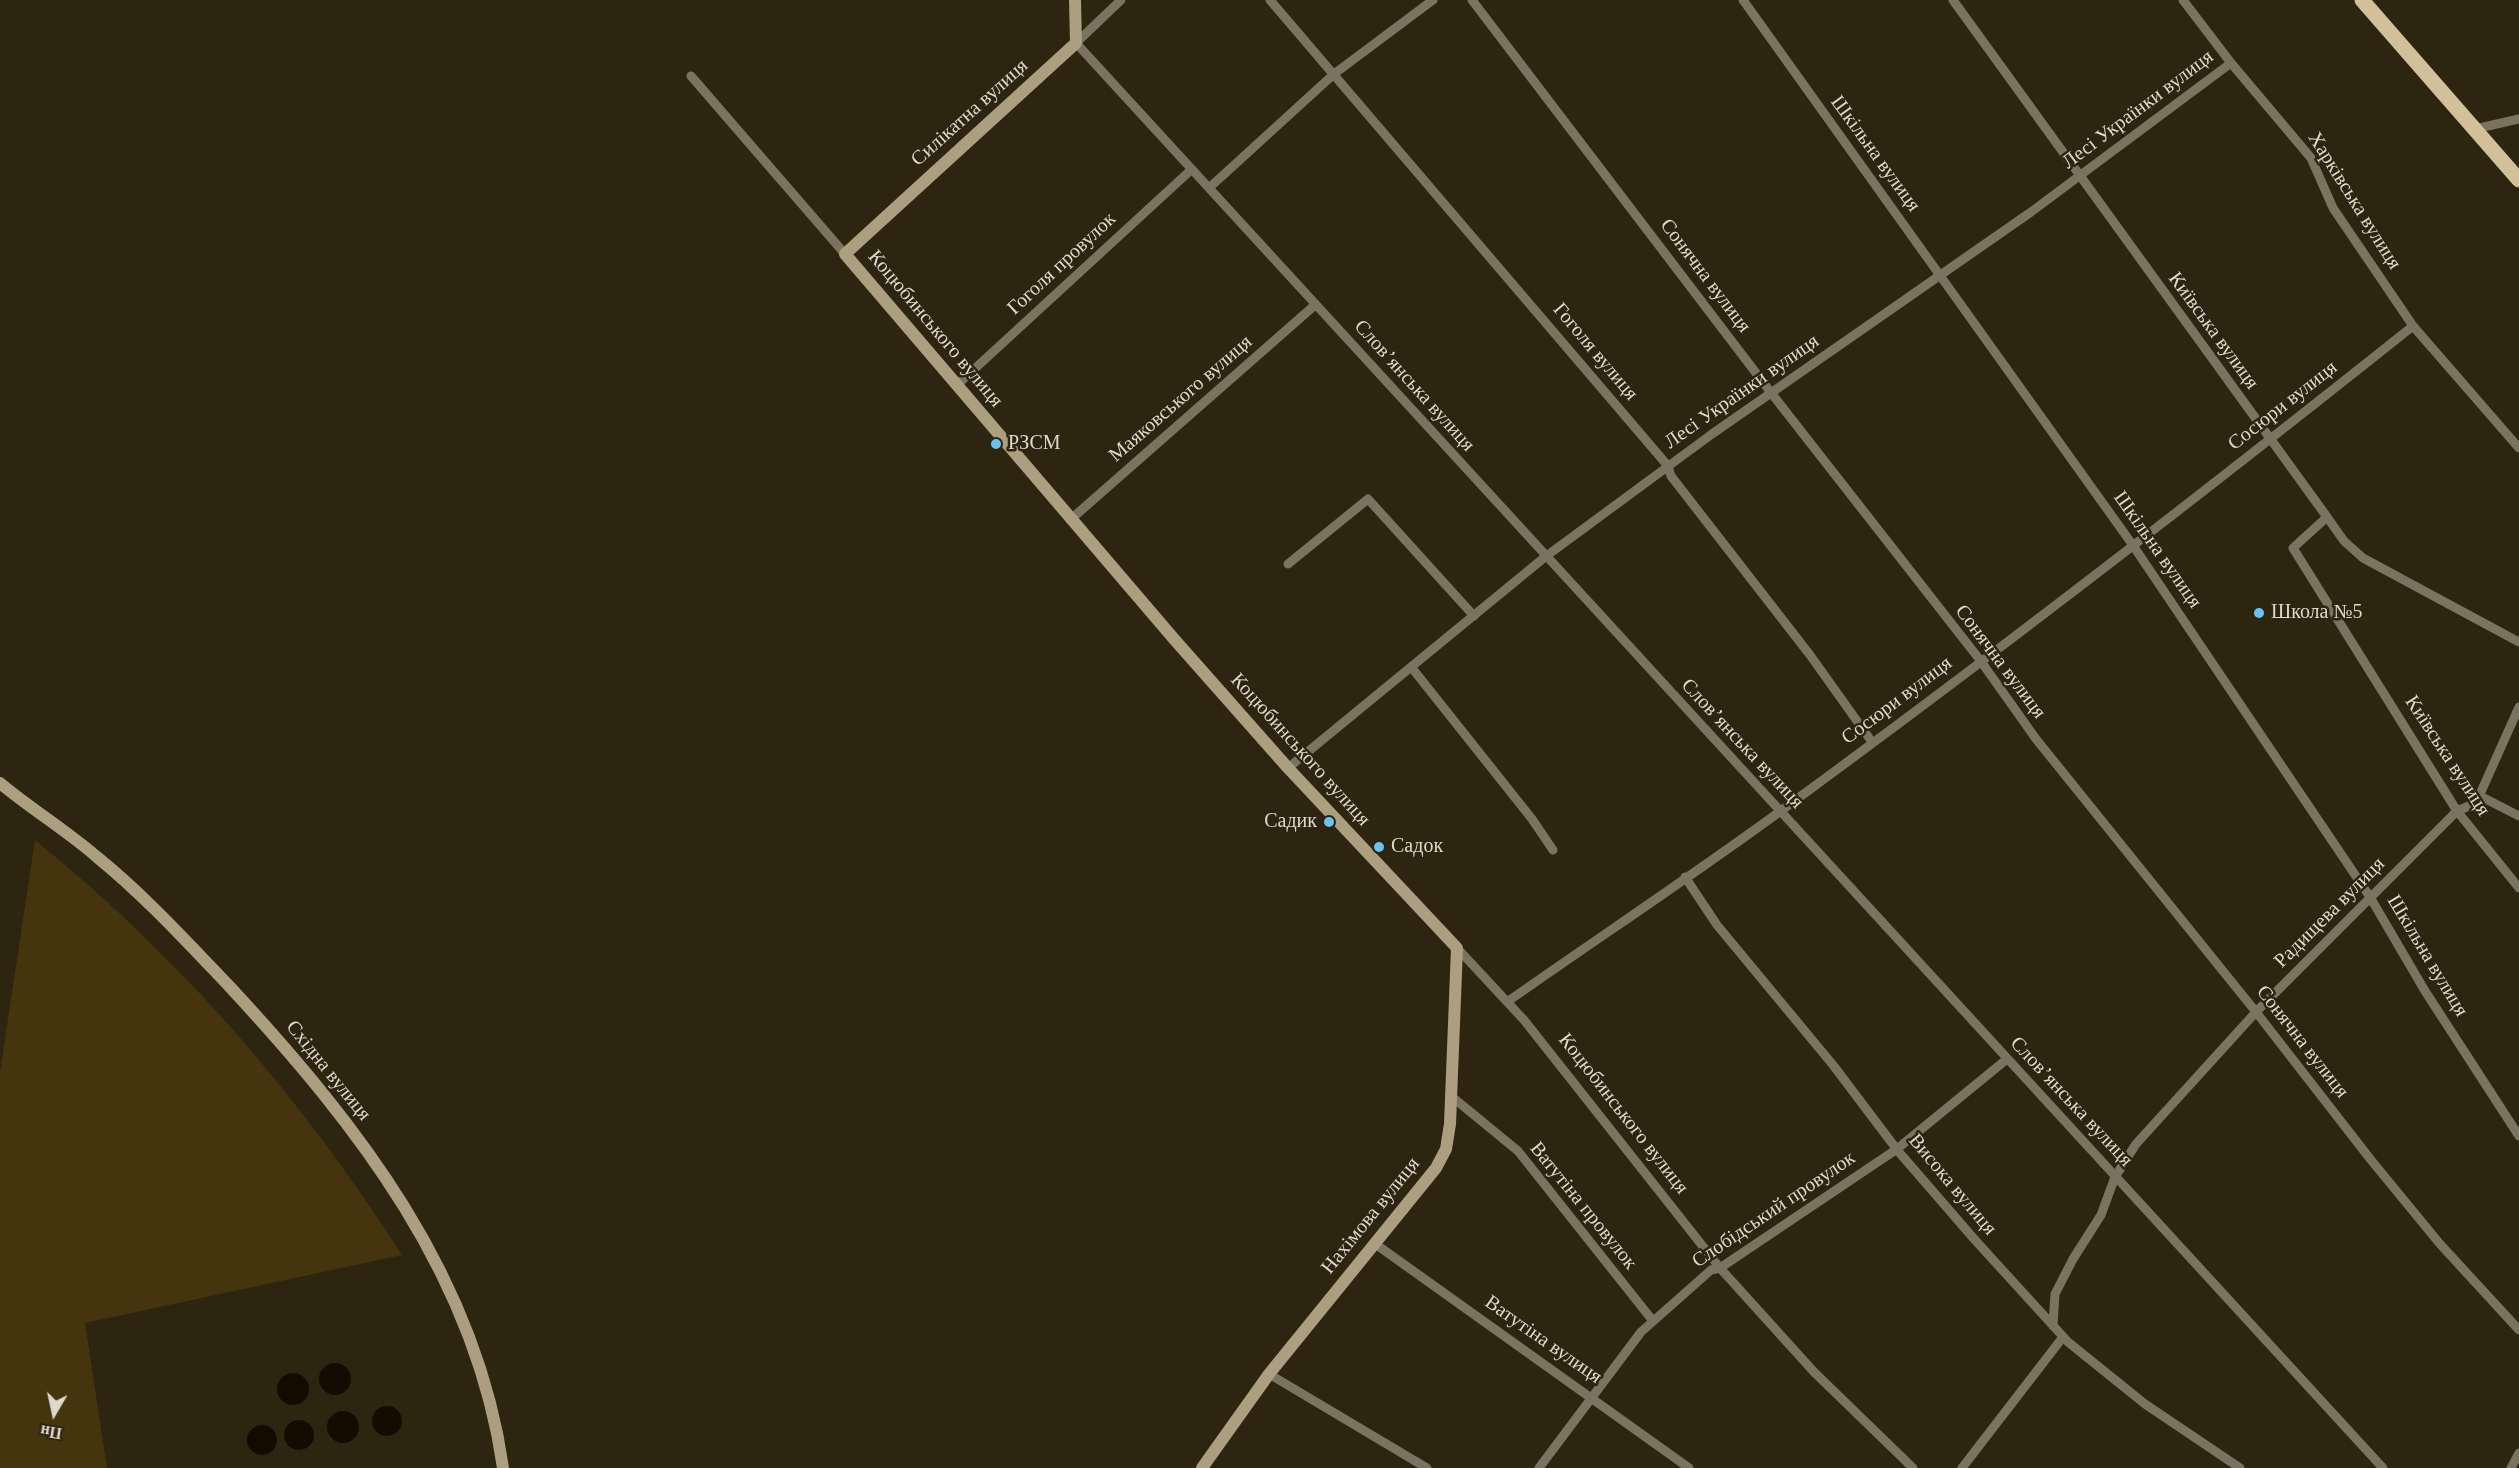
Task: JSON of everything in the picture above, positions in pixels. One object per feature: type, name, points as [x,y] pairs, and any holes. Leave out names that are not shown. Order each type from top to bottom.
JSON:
[{"type":"main road","points":[[2362,0],[2519,180]]},
{"type":"street","points":[[1075,0],[1076,42]]},
{"type":"street","name":"Силікатна вулиця","points":[[845,254],[1121,0]]},
{"type":"street","name":"Гоголя вулиця","points":[[1270,0],[1668,466],[1671,476],[1810,655],[1872,742]]},
{"type":"street","points":[[1209,188],[1334,74],[1433,0]]},
{"type":"street","name":"Сонячна вулиця","points":[[1472,0],[1772,394],[1980,660],[2036,739],[2256,1012],[2370,1160],[2440,1244],[2519,1330]]},
{"type":"street","name":"Шкільна вулиця","points":[[1743,0],[2132,544],[2370,897],[2425,991],[2519,1136]]},
{"type":"street","name":"Київська вулиця","points":[[1953,0],[2269,441],[2327,517],[2293,548],[2457,811],[2519,888]]},
{"type":"street","name":"Харківська вулиця","points":[[2183,0],[2231,63],[2311,158],[2333,208],[2413,326],[2519,448]]},
{"type":"street","name":"Слов’янська вулиця","points":[[1076,42],[1545,557],[2383,1468]]},
{"type":"street","name":"Лесі Українки вулиця","points":[[1288,768],[1545,557],[1668,466],[1881,315],[1941,278],[2231,63]]},
{"type":"street","name":"Коцюбинського вулиця","points":[[691,76],[1070,520],[1288,768],[1507,1002],[1720,1268],[1814,1372],[1880,1435],[1902,1460],[1913,1468]]},
{"type":"street","points":[[2475,129],[2519,119]]},
{"type":"street","name":"Гоголя провулок","points":[[957,385],[1192,169]]},
{"type":"street","name":"Маяковського вулиця","points":[[1070,520],[1316,305]]},
{"type":"street","name":"Сосюри вулиця","points":[[1507,1002],[1779,812],[2269,441],[2413,326]]},
{"type":"street","points":[[1288,564],[1368,499],[1474,616]]},
{"type":"street","points":[[2327,517],[2344,541],[2363,558],[2519,642]]},
{"type":"street","points":[[1412,668],[1554,850]]},
{"type":"street","points":[[2519,707],[2480,795],[2519,816]]},
{"type":"street","name":"Східна вулиця","points":[[0,783],[98,857],[165,919],[282,1043],[371,1156],[412,1217],[446,1279],[472,1339],[499,1442],[503,1468]]},
{"type":"street","name":"Радищева вулиця","points":[[2053,1326],[2055,1294],[2073,1259],[2101,1215],[2115,1177],[2136,1144],[2256,1012],[2457,811],[2476,803],[2480,795]]},
{"type":"street","name":"Висока вулиця","points":[[1686,877],[1717,925],[1826,1056],[1897,1149],[2063,1337],[2145,1404],[2240,1468]]},
{"type":"street","name":"Нахімова вулиця","points":[[1202,1468],[1269,1374],[1436,1168],[1446,1149],[1451,1096],[1457,948]]},
{"type":"street","name":"Слобідський провулок","points":[[1539,1468],[1590,1396],[1641,1332],[1711,1270],[1720,1268],[1897,1149],[2007,1059]]},
{"type":"street","name":"Ватутіна провулок","points":[[1451,1096],[1518,1151],[1653,1322]]},
{"type":"street","name":"Ватутіна вулиця","points":[[1374,1242],[1689,1468]]},
{"type":"street","points":[[1962,1468],[2063,1337]]},
{"type":"street","points":[[1269,1374],[1427,1468]]},
{"type":"street","points":[[2511,1468],[2519,1452]]},
{"type":"shaded area","points":[[35,840],[89,885],[140,933],[235,1032],[322,1140],[402,1255],[85,1323],[107,1468],[0,1468],[0,1072]]},
{"type":"shaded area","points":[[335,1363],[346,1368],[351,1379],[346,1390],[335,1395],[324,1390],[319,1379],[324,1368]]},
{"type":"shaded area","points":[[293,1373],[304,1378],[309,1389],[304,1400],[293,1405],[282,1400],[277,1389],[282,1378]]},
{"type":"shaded area","points":[[387,1406],[397,1411],[402,1421],[397,1431],[387,1436],[377,1431],[372,1421],[377,1411]]},
{"type":"shaded area","points":[[343,1411],[354,1416],[359,1427],[354,1438],[343,1443],[332,1438],[327,1427],[332,1416]]},
{"type":"shaded area","points":[[299,1420],[310,1424],[314,1435],[310,1446],[299,1450],[288,1446],[284,1435],[288,1424]]},
{"type":"shaded area","points":[[262,1425],[273,1429],[277,1440],[273,1451],[262,1455],[251,1451],[247,1440],[251,1429]]},
{"type":"place","name":"РЗСМ","points":[[996,444]]},
{"type":"place","name":"Школа №5","points":[[2259,613]]},
{"type":"place","name":"Садик","points":[[1329,822]]},
{"type":"place","name":"Садок","points":[[1379,847]]}]
